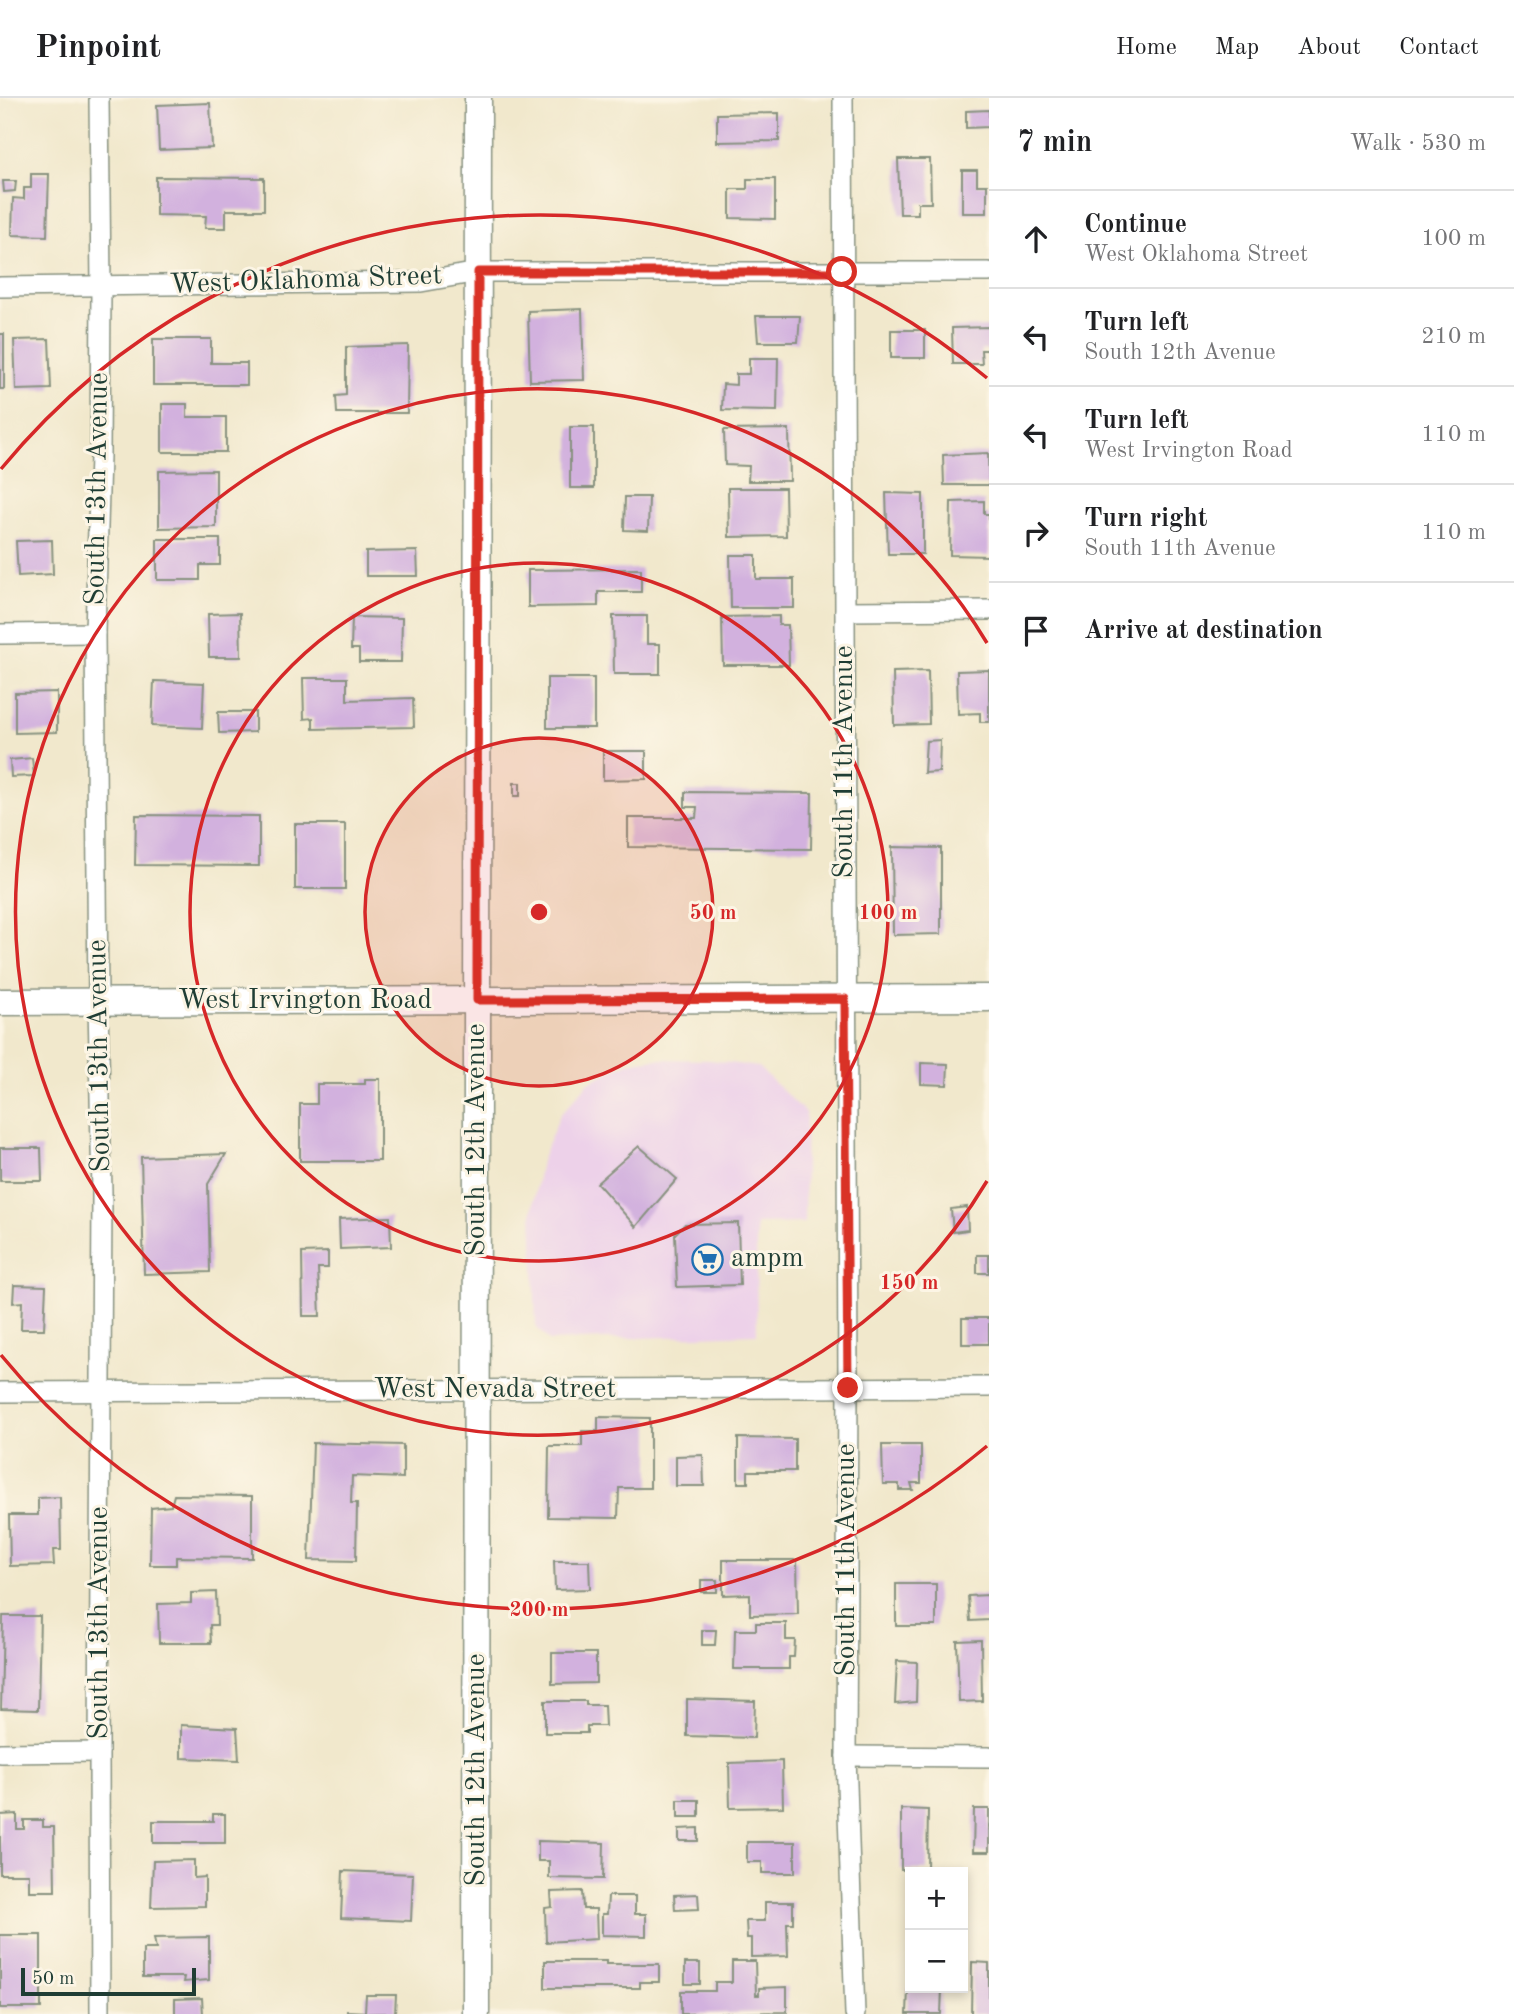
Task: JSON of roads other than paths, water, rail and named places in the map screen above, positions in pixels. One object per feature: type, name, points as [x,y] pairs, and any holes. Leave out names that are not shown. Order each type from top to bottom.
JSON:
[{"type":"main road","name":"South 12th Avenue","points":[[477,2014],[478,98]]},
{"type":"main road","name":"West Irvington Road","points":[[0,1002],[989,999]]},
{"type":"street","name":"South 13th Avenue","points":[[99,98],[102,286],[95,633],[98,1003],[102,1111],[100,2014]]},
{"type":"street","name":"South 11th Avenue","points":[[843,98],[848,1388],[846,1756],[855,2014]]},
{"type":"street","name":"West Oklahoma Street","points":[[0,287],[421,282],[478,272],[989,272]]},
{"type":"street","points":[[845,611],[989,610]]},
{"type":"street","points":[[0,634],[95,633]]},
{"type":"street","name":"West Nevada Street","points":[[0,1392],[989,1387]]},
{"type":"street","points":[[0,1753],[99,1752]]},
{"type":"street","points":[[846,1756],[989,1756]]},
{"type":"place","name":"ampm","points":[[708,1259]]}]
